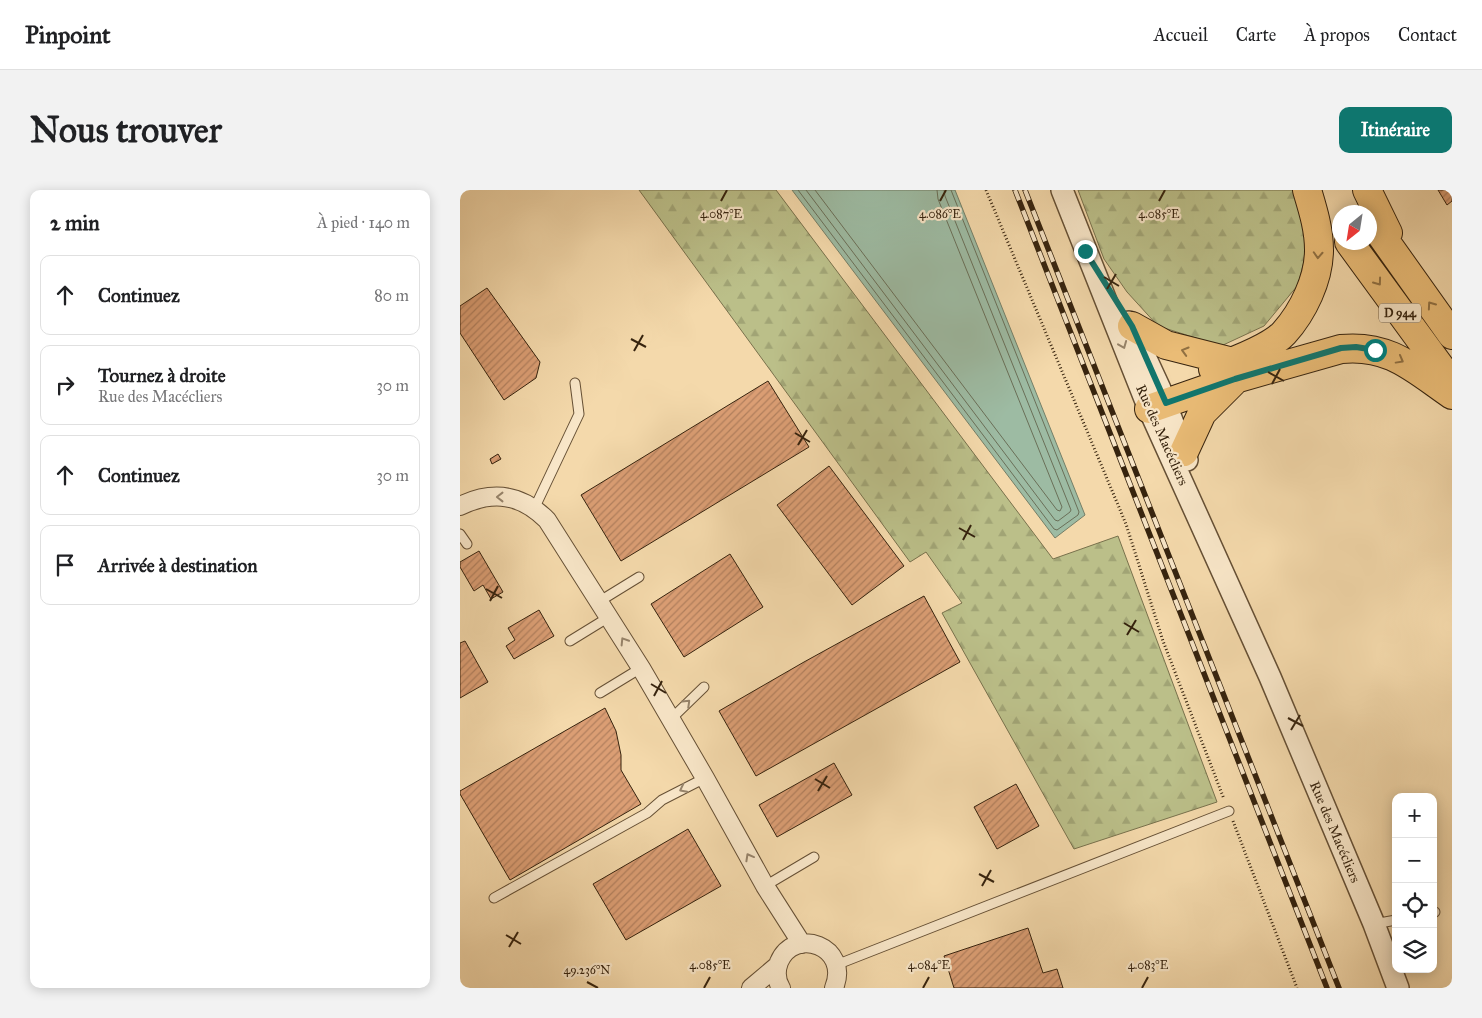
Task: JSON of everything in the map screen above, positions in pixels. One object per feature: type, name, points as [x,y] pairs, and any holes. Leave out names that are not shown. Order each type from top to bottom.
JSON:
[{"type":"main road","points":[[1308,190],[1332,220]]},
{"type":"main road","points":[[1184,452],[1202,413],[1234,370],[1260,349],[1283,334],[1301,309],[1312,284],[1319,250],[1317,225],[1308,190]]},
{"type":"main road","points":[[1350,190],[1361,205]]},
{"type":"main road","points":[[1367,190],[1409,275]]},
{"type":"main road","name":"D 944","points":[[1377,228],[1452,335]]},
{"type":"main road","name":"D 944","points":[[1355,250],[1452,383]]},
{"type":"main road","points":[[1132,326],[1166,345],[1234,370]]},
{"type":"main road","points":[[1155,399],[1234,370],[1341,348],[1356,347],[1375,350],[1398,358],[1452,395]]},
{"type":"street","name":"Rue des Macécliers","points":[[1062,190],[1085,251],[1155,399],[1374,924],[1398,988]]},
{"type":"street","name":"Rue des Macécliers","points":[[1085,251],[1132,326],[1155,399],[1184,452],[1270,677]]},
{"type":"street","points":[[460,506],[475,499],[506,496],[534,508],[547,520],[641,668],[765,886],[802,944]]},
{"type":"street","points":[[781,988],[777,976],[781,957],[787,950],[796,945],[815,944],[825,948],[832,956],[836,965],[837,981],[834,988]]},
{"type":"street","points":[[751,988],[778,966]]},
{"type":"lane","points":[[534,508],[579,414],[575,383]]},
{"type":"lane","points":[[460,534],[467,544]]},
{"type":"lane","points":[[600,601],[639,577]]},
{"type":"lane","points":[[570,641],[609,618]]},
{"type":"lane","points":[[600,693],[641,668]]},
{"type":"lane","points":[[671,719],[704,687]]},
{"type":"lane","points":[[494,898],[647,813],[662,800],[705,778]]},
{"type":"lane","points":[[836,965],[1229,811]]},
{"type":"lane","points":[[765,886],[814,858]]},
{"type":"lane","points":[[1374,924],[1392,921]]},
{"type":"path","points":[[986,190],[1126,524],[1163,641],[1297,988]]},
{"type":"green space","points":[[639,190],[776,190],[1053,559],[1118,536],[1217,802],[1074,849],[942,613],[962,603],[926,552],[910,562]]},
{"type":"green space","points":[[1078,190],[1322,190],[1298,285],[1264,326],[1221,346],[1158,326],[1127,292],[1104,259]]},
{"type":"water","points":[[792,190],[955,190],[1085,515],[1055,538]]},
{"type":"building","points":[[1438,190],[1452,190],[1452,201],[1447,205]]},
{"type":"building","points":[[487,288],[540,362],[536,378],[504,400],[460,333],[460,306]]},
{"type":"building","points":[[768,381],[809,447],[621,561],[581,495]]},
{"type":"building","points":[[498,454],[501,459],[492,464],[490,459]]},
{"type":"building","points":[[829,466],[904,566],[852,605],[777,505]]},
{"type":"building","points":[[479,551],[503,592],[491,599],[483,585],[474,591],[460,567],[460,562]]},
{"type":"building","points":[[730,554],[763,607],[684,657],[651,604]]},
{"type":"building","points":[[924,596],[960,662],[756,776],[719,711]]},
{"type":"building","points":[[539,610],[554,636],[514,659],[506,646],[515,640],[508,628]]},
{"type":"building","points":[[465,641],[488,682],[460,698],[460,643]]},
{"type":"building","points":[[605,708],[616,731],[621,755],[621,770],[641,804],[510,880],[460,791]]},
{"type":"building","points":[[834,763],[852,795],[777,837],[759,805]]},
{"type":"building","points":[[1016,784],[1039,826],[997,849],[974,807]]},
{"type":"building","points":[[688,829],[721,886],[626,940],[593,884]]},
{"type":"building","points":[[1028,928],[1043,973],[1057,969],[1063,988],[954,988],[944,956]]},
{"type":"railway","points":[[1015,190],[1327,988]]},
{"type":"railway","points":[[1025,190],[1339,988]]},
{"type":"route","points":[[1085,251],[1132,326],[1166,403],[1235,379],[1341,348],[1356,347],[1375,350]]}]
